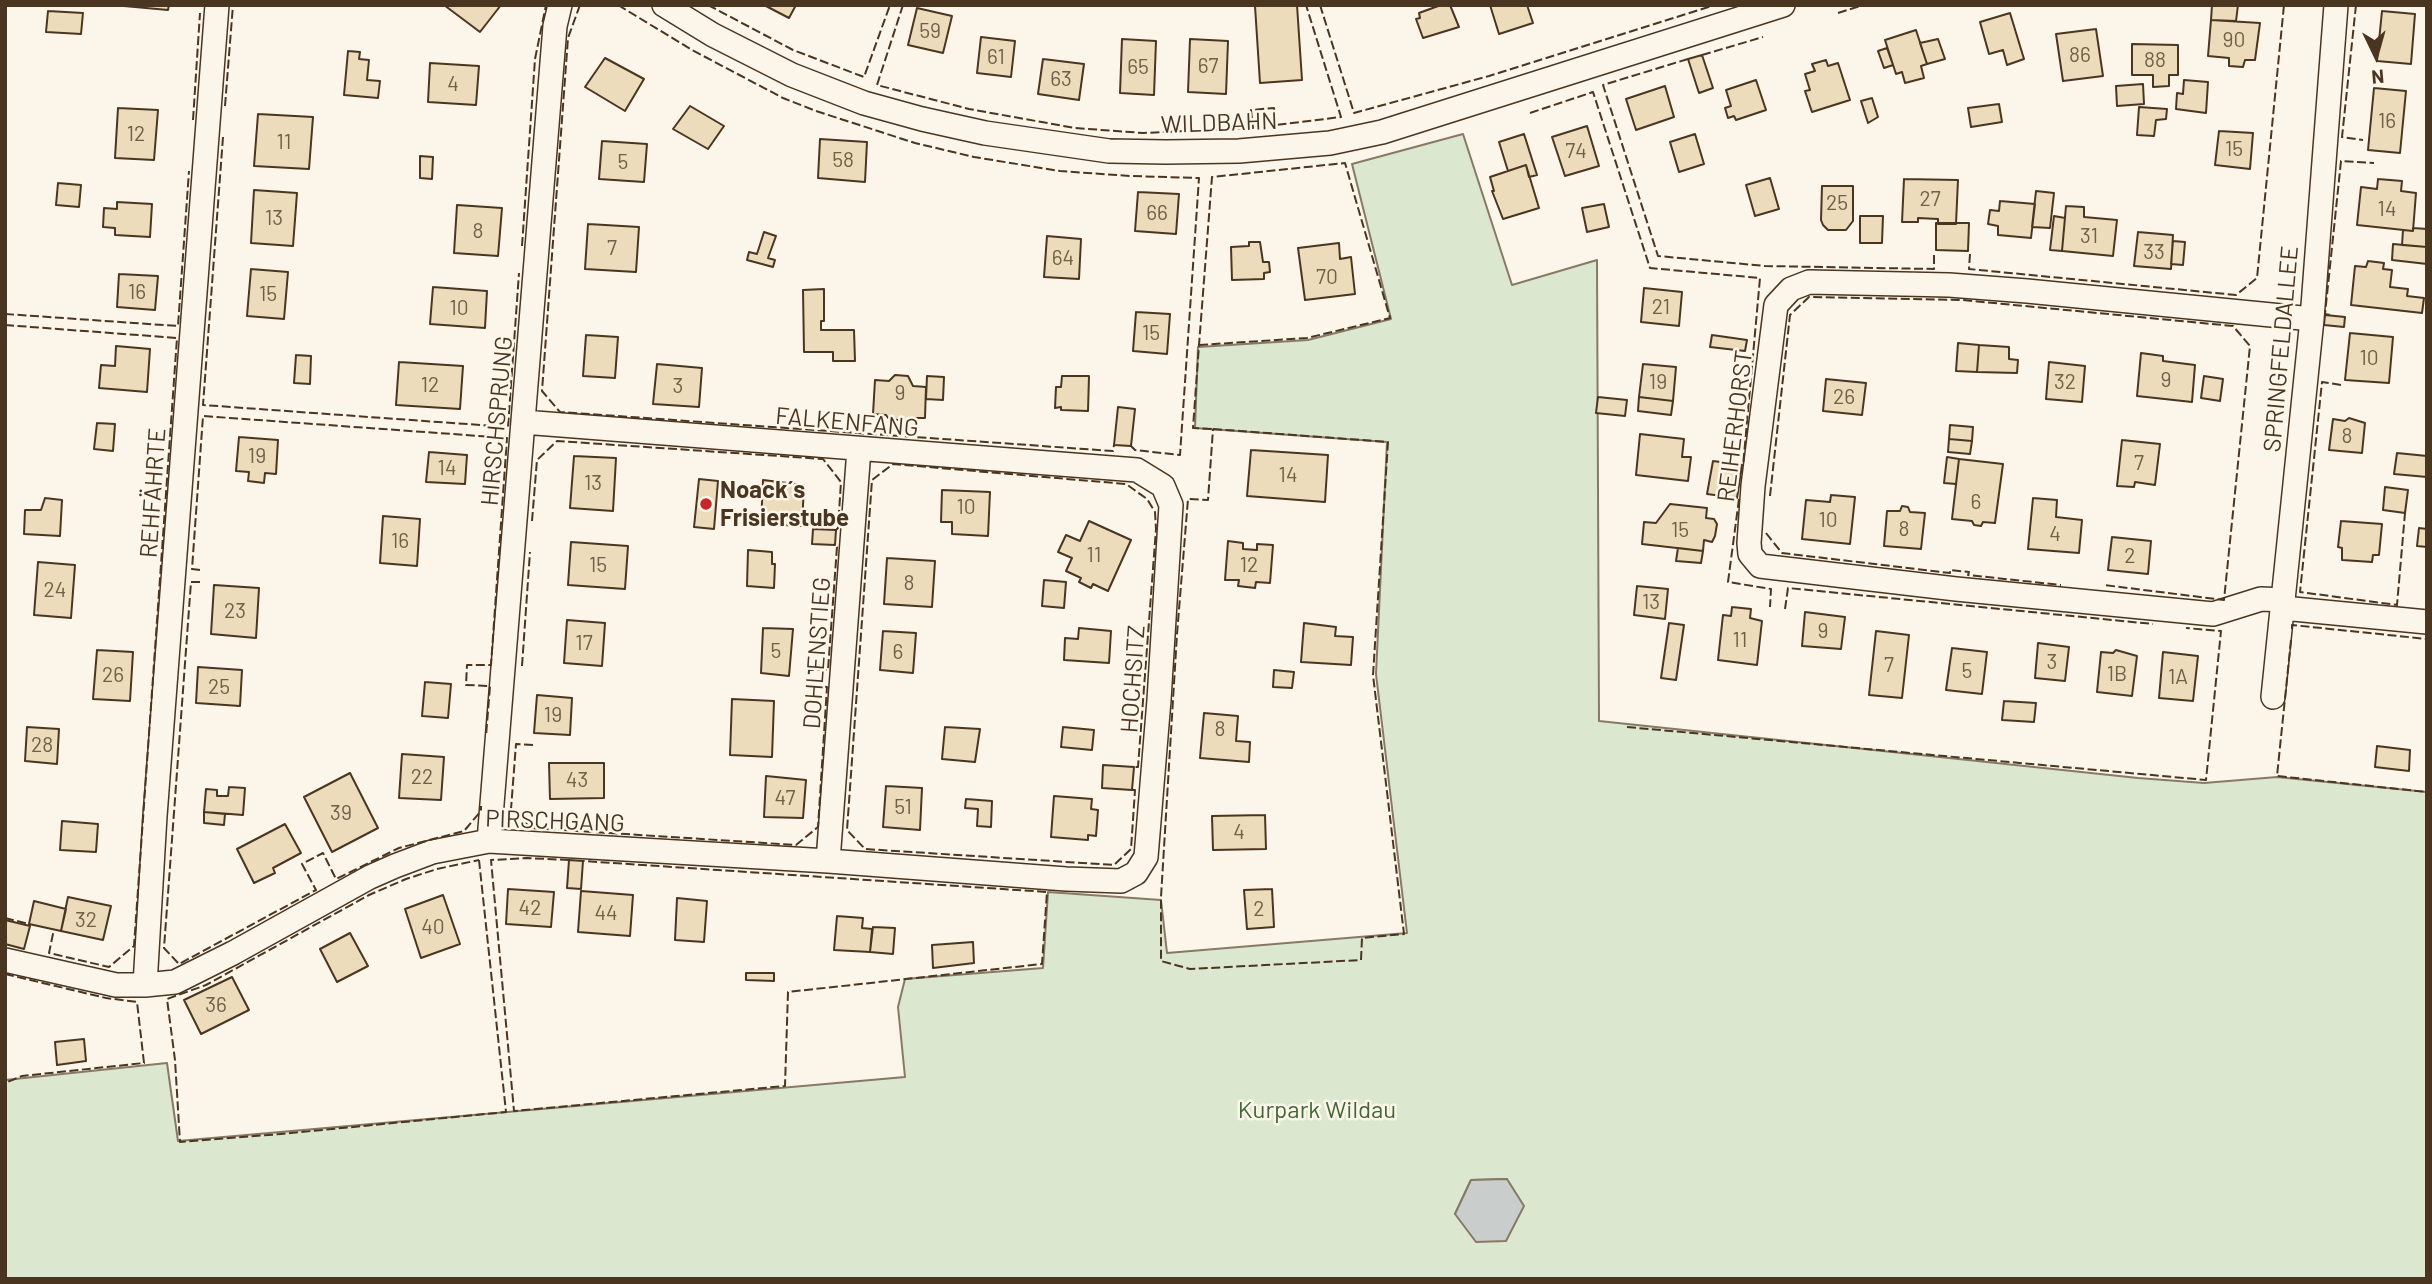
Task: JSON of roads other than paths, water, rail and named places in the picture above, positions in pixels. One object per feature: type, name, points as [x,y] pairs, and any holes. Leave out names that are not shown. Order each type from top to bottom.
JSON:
[{"type":"street","name":"REHFÄHRTE","points":[[145,985],[155,816],[217,5]]},
{"type":"street","name":"HIRSCHSPRUNG","points":[[489,841],[555,26],[561,5]]},
{"type":"street","name":"WILDBAHN","points":[[664,5],[713,35],[792,75],[864,103],[964,129],[1066,146],[1108,151],[1179,152],[1240,151],[1330,143],[1382,132],[1783,5]]},
{"type":"street","name":"SPRINGFELDALLEE","points":[[2273,697],[2312,319],[2336,5]]},
{"type":"street","name":"REIHERHORST","points":[[2283,604],[2261,599],[2213,614],[1956,589],[1760,566],[1750,555],[1748,543],[1753,485],[1776,305],[1791,289],[1809,282],[1949,285],[2312,319]]},
{"type":"street","name":"FALKENFANG","points":[[523,422],[1137,470],[1163,486]]},
{"type":"street","name":"DOHLENSTIEG","points":[[828,861],[859,449]]},
{"type":"street","name":"HOCHSITZ","points":[[1136,873],[1146,857],[1159,700],[1171,505],[1163,486]]},
{"type":"street","points":[[2283,604],[2427,622]]},
{"type":"street","name":"PIRSCHGANG","points":[[5,960],[116,985],[174,982],[395,866],[432,852],[489,841],[828,861],[1066,879],[1121,881],[1136,873]]},
{"type":"place","name":"Noack´s Frisierstube","points":[[706,504]]},
{"type":"park label","name":"Kurpark Wildau","points":[[1317,1110]]}]
